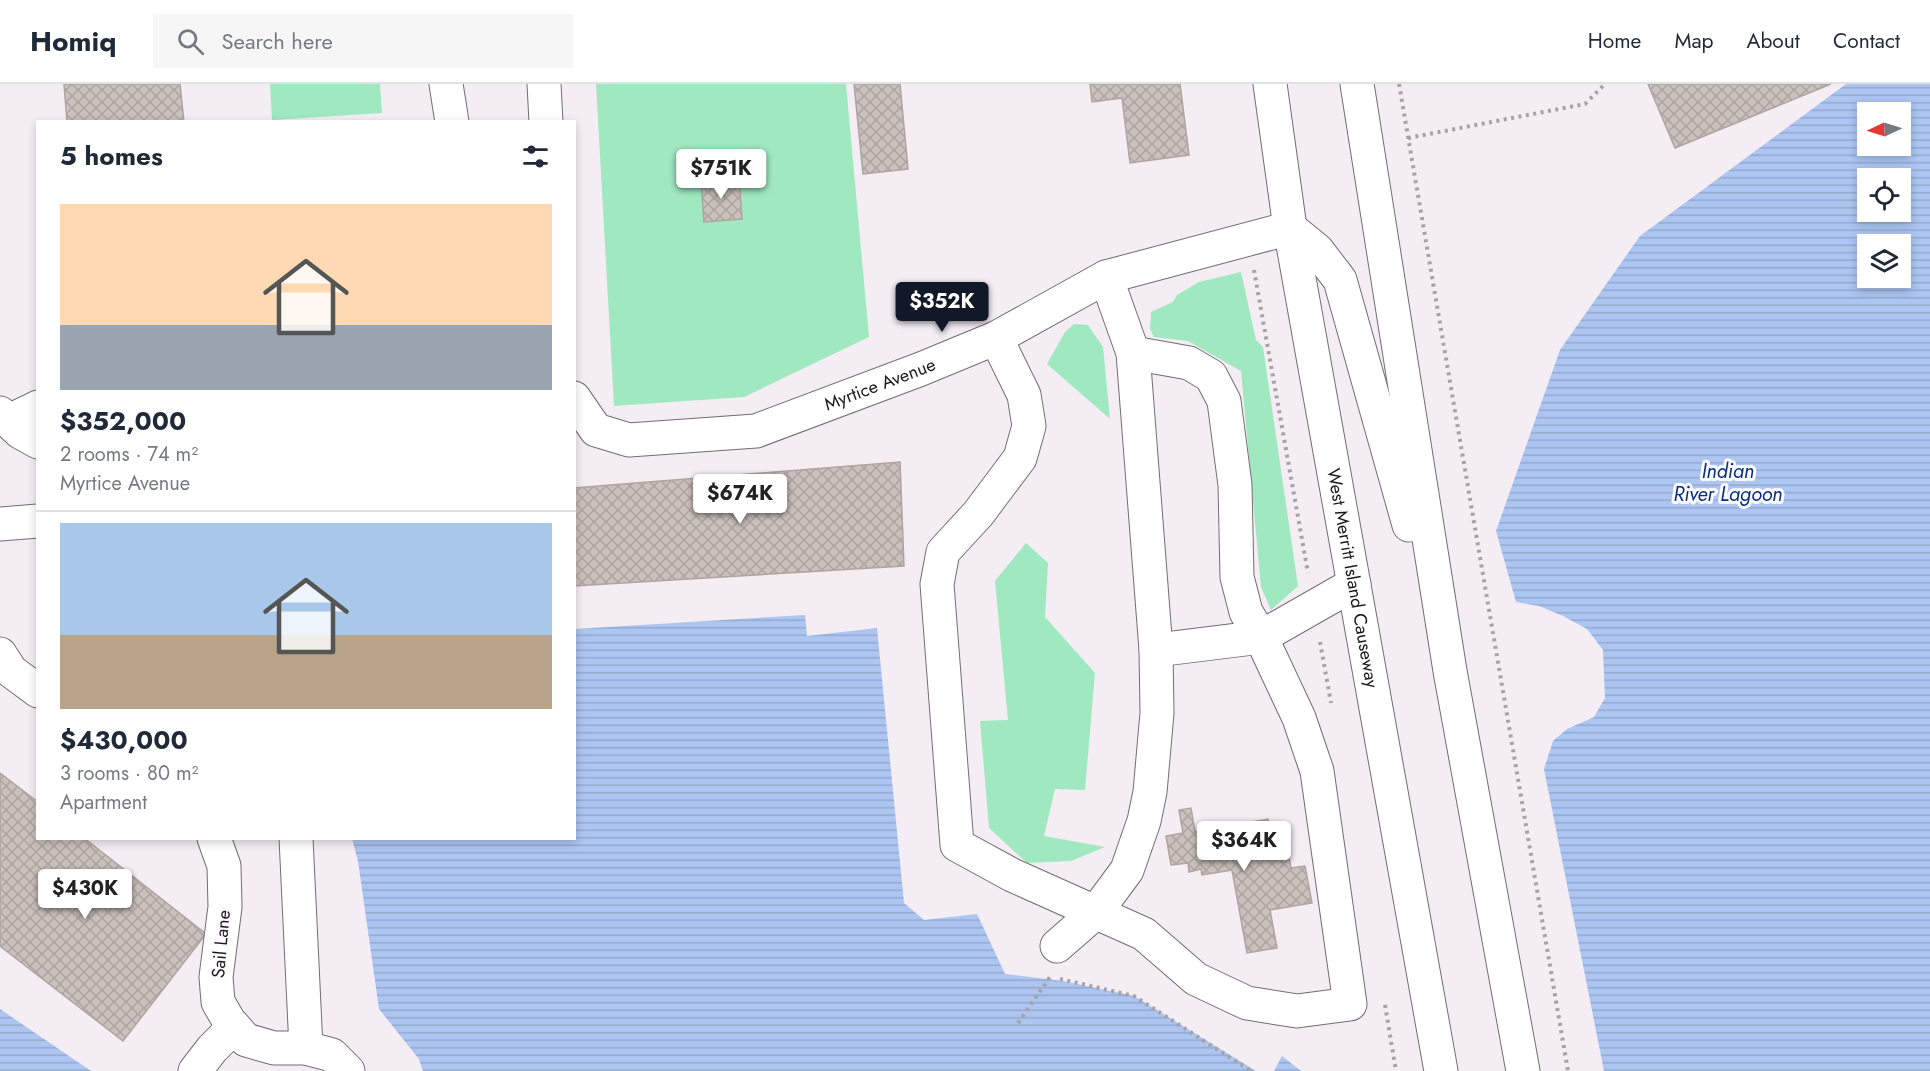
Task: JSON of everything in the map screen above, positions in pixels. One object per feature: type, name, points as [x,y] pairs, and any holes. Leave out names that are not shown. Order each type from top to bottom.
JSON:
[{"type":"main road","points":[[446,84],[452,120]]},
{"type":"main road","points":[[544,84],[546,120]]},
{"type":"main road","name":"West Merritt Island Causeway","points":[[1270,84],[1290,228],[1441,1071]]},
{"type":"main road","points":[[1357,84],[1450,671],[1523,1071]]},
{"type":"main road","points":[[1290,228],[1317,250],[1340,280],[1450,671]]},
{"type":"main road","name":"Myrtice Avenue","points":[[576,401],[596,430],[629,440],[756,431],[921,369],[996,338],[1106,277],[1290,228]]},
{"type":"main road","points":[[1054,960],[1096,912],[1127,870],[1144,821],[1150,792],[1157,713],[1156,650],[1133,353],[1106,277]]},
{"type":"main road","points":[[996,338],[1024,395],[1029,426],[1020,458],[978,514],[943,552],[937,584],[957,845],[1012,875],[1144,934],[1196,980],[1247,1003],[1297,1011],[1350,1004],[1317,771],[1299,718],[1261,637],[1246,612],[1237,577],[1234,485],[1224,401],[1211,376],[1189,363],[1133,353]]},
{"type":"main road","points":[[16,414],[20,432],[36,441]]},
{"type":"main road","points":[[0,524],[36,520]]},
{"type":"main road","points":[[1156,650],[1261,637],[1354,584]]},
{"type":"main road","points":[[0,654],[11,671],[36,690]]},
{"type":"main road","name":"Sail Lane","points":[[215,840],[224,866],[225,907],[216,977],[218,1002],[234,1027],[246,1040],[274,1048],[306,1048],[332,1056],[348,1071]]},
{"type":"main road","points":[[296,840],[306,1048]]},
{"type":"main road","points":[[195,1071],[212,1049],[234,1027]]},
{"type":"path","points":[[1399,84],[1568,1071]]},
{"type":"path","points":[[1408,138],[1585,104],[1605,84]]},
{"type":"path","points":[[1018,1023],[1054,960]]},
{"type":"path","points":[[1054,960],[1063,981],[1134,996],[1251,1071]]},
{"type":"green space","points":[[270,84],[380,84],[382,113],[272,120]]},
{"type":"green space","points":[[596,84],[846,84],[869,337],[744,397],[614,406]]},
{"type":"green space","points":[[1241,272],[1256,340],[1263,347],[1298,586],[1271,610],[1261,587],[1241,371],[1188,341],[1154,337],[1150,329],[1151,312],[1173,302],[1177,295],[1199,282]]},
{"type":"green space","points":[[1074,324],[1088,325],[1103,347],[1110,419],[1047,364],[1065,332]]},
{"type":"green space","points":[[1026,543],[1048,563],[1045,617],[1095,673],[1085,790],[1055,789],[1044,836],[1105,847],[1071,861],[1027,863],[989,828],[980,721],[1008,720],[995,581]]},
{"type":"water","name":"Indian River Lagoon","points":[[1846,84],[1930,84],[1930,1071],[1604,1071],[1544,769],[1553,741],[1567,729],[1594,717],[1605,698],[1603,650],[1587,629],[1539,606],[1516,602],[1496,531],[1560,350],[1640,236]]},
{"type":"water","points":[[805,615],[807,636],[877,628],[904,903],[924,920],[977,914],[1005,974],[1063,981],[1134,996],[1256,1071],[423,1071],[419,1059],[379,1009],[358,861],[352,840],[576,840],[576,629]]},
{"type":"water","points":[[0,1009],[91,1071],[0,1071]]},
{"type":"water","points":[[1282,1056],[1301,1071],[1274,1071]]},
{"type":"building","points":[[64,84],[180,84],[184,120],[67,120]]},
{"type":"building","points":[[854,84],[900,84],[908,169],[863,174]]},
{"type":"building","points":[[1090,84],[1180,84],[1189,155],[1130,163],[1122,98],[1092,102]]},
{"type":"building","points":[[1648,84],[1831,84],[1675,148]]},
{"type":"building","points":[[739,179],[742,219],[704,222],[701,181]]},
{"type":"building","points":[[900,462],[904,566],[576,586],[576,488]]},
{"type":"building","points":[[0,773],[36,800],[36,840],[87,840],[206,934],[123,1041],[0,946]]},
{"type":"building","points":[[1191,808],[1195,832],[1268,819],[1275,859],[1289,857],[1291,868],[1305,866],[1312,903],[1270,910],[1277,948],[1247,953],[1232,870],[1202,875],[1201,869],[1189,872],[1188,863],[1171,865],[1166,836],[1183,833],[1179,810]]}]
